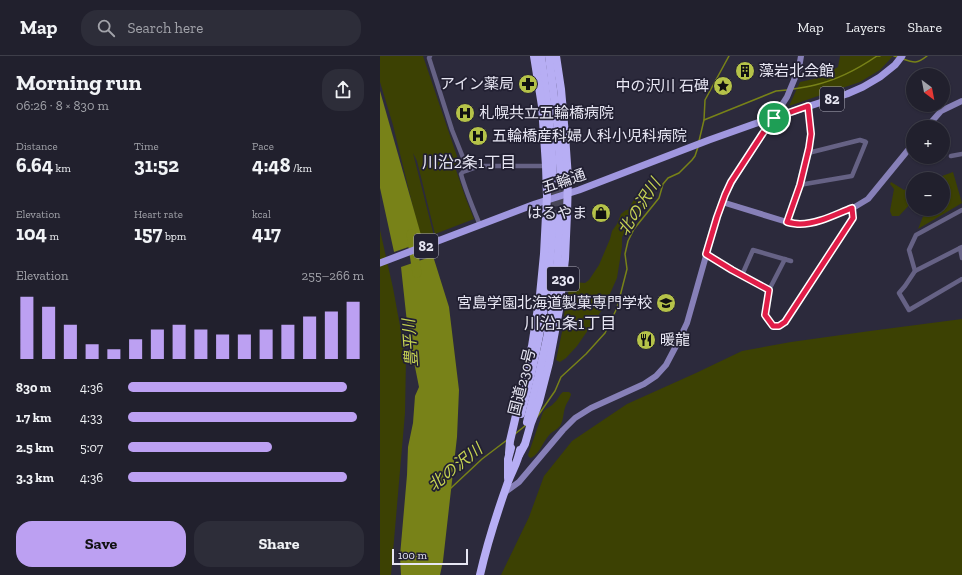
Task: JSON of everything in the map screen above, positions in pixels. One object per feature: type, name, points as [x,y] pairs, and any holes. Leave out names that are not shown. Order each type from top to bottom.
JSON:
[{"type":"highway","points":[[510,449],[510,441],[532,346],[540,295],[544,254],[546,166],[542,106],[534,56]]},
{"type":"highway","points":[[541,56],[547,92],[557,178],[558,122],[548,56]]},
{"type":"highway","points":[[556,56],[561,89],[565,135],[568,178],[567,194]]},
{"type":"highway","name":"230","points":[[525,435],[539,402],[554,341],[562,290],[566,247],[567,194]]},
{"type":"highway","name":"国道230号","points":[[480,575],[508,480],[517,462],[525,435],[540,371],[555,290],[560,239],[557,217],[546,302],[537,352],[510,449],[508,459],[508,480]]},
{"type":"main road","name":"82","points":[[774,118],[863,88],[880,77],[902,56]]},
{"type":"main road","name":"五輪通","points":[[380,263],[534,204],[567,194],[709,140],[774,118]]},
{"type":"street","points":[[430,56],[429,58],[452,130],[468,170]]},
{"type":"street","points":[[504,494],[519,482],[575,418],[591,408],[644,384],[656,376],[669,360],[687,324],[722,202],[731,182],[787,97],[799,68],[801,56]]},
{"type":"street","points":[[933,120],[940,112],[962,102]]},
{"type":"street","points":[[787,222],[800,185],[808,153],[811,134],[808,106]]},
{"type":"street","points":[[800,185],[852,176],[866,142],[860,140],[808,153]]},
{"type":"street","points":[[722,202],[787,222],[798,224],[817,222],[852,208],[868,199],[906,153]]},
{"type":"street","points":[[951,156],[962,154]]},
{"type":"street","points":[[480,225],[470,203],[461,174],[480,166],[546,166]]},
{"type":"street","points":[[785,259],[769,290],[765,315],[773,326],[779,326],[785,322],[853,218],[852,208]]},
{"type":"street","points":[[915,271],[909,250],[916,235],[962,210]]},
{"type":"street","points":[[962,258],[961,248],[915,271],[906,286],[899,293],[908,310],[962,280]]},
{"type":"street","points":[[742,275],[753,250],[792,261]]},
{"type":"street","points":[[706,254],[769,290]]},
{"type":"shaded area","points":[[380,56],[423,56],[461,168],[456,170],[474,219],[435,234],[417,161],[413,153],[434,236],[421,240],[393,125],[380,82]]},
{"type":"shaded area","points":[[840,56],[893,56],[880,70],[860,82],[789,106],[800,82],[818,78],[838,67]]},
{"type":"shaded area","points":[[380,91],[423,242],[394,252],[380,188]]},
{"type":"shaded area","points":[[953,172],[962,203],[950,210],[950,173]]},
{"type":"shaded area","points":[[891,182],[904,190],[906,189],[906,208],[899,216],[892,216],[890,211],[894,189],[890,184]]},
{"type":"shaded area","points":[[652,183],[654,187],[652,195],[622,237],[622,247],[617,278],[604,307],[577,346],[560,362],[556,360],[567,298],[573,282],[585,283],[589,280],[599,265],[612,231],[621,214],[628,210],[644,186]]},
{"type":"shaded area","points":[[923,216],[940,216],[918,229]]},
{"type":"shaded area","points":[[380,230],[406,358],[405,413],[391,575],[380,575]]},
{"type":"shaded area","points":[[433,256],[449,307],[459,390],[457,437],[443,561],[440,575],[401,575],[400,556],[408,447],[413,423],[415,396],[419,387],[408,332],[401,267]]},
{"type":"shaded area","points":[[962,319],[962,575],[501,575],[529,517],[544,476],[572,441],[627,404],[742,351],[791,342]]},
{"type":"shaded area","points":[[563,392],[569,392],[571,394],[565,407],[561,424],[551,433],[537,454],[531,458],[529,457],[528,455],[543,412],[555,402]]},
{"type":"waterway","points":[[699,141],[704,120],[705,100],[729,56]]},
{"type":"waterway","name":"北の沢川","points":[[793,89],[812,86],[839,77],[855,70],[877,56],[880,56]]},
{"type":"waterway","name":"北の沢川","points":[[894,56],[898,57]]},
{"type":"waterway","name":"北の沢川","points":[[903,59],[915,62],[927,56]]},
{"type":"waterway","name":"北の沢川","points":[[704,120],[776,91],[787,90]]},
{"type":"waterway","name":"北の沢川","points":[[537,417],[555,391],[561,377],[586,354],[605,333],[617,308],[627,269],[625,254],[628,241],[634,229],[659,198],[663,184],[668,178],[679,173],[692,160],[698,147]]},
{"type":"waterway","name":"豊平川","points":[[411,234],[417,273]]},
{"type":"waterway","name":"北の沢川","points":[[515,434],[526,425]]},
{"type":"waterway","name":"北の沢川","points":[[451,488],[482,459],[507,440]]},
{"type":"tunnel","points":[[560,216],[563,210],[561,177]]},
{"type":"tunnel","points":[[553,179],[556,207],[553,218]]},
{"type":"place","name":"藻岩北会館","points":[[745,71]]},
{"type":"place","name":"アイン薬局","points":[[528,84]]},
{"type":"place","name":"中の沢川 石碑","points":[[723,86]]},
{"type":"place","name":"札幌共立五輪橋病院","points":[[465,113]]},
{"type":"place","name":"五輪橋産科婦人科小児科病院","points":[[478,136]]},
{"type":"place","name":"はるやま","points":[[601,213]]},
{"type":"place","name":"宮島学園北海道製菓専門学校","points":[[666,303]]},
{"type":"place","name":"暖龍","points":[[646,340]]},
{"type":"district","name":"川沿2条1丁目","points":[[469,162]]},
{"type":"district","name":"川沿1条1丁目","points":[[570,323]]},
{"type":"route","points":[[808,106],[811,134],[809,148],[800,185],[787,222],[808,224],[852,208],[853,218],[785,322],[779,326],[773,326],[765,315],[769,290],[706,254],[717,217],[728,188],[774,118],[808,106]]}]
